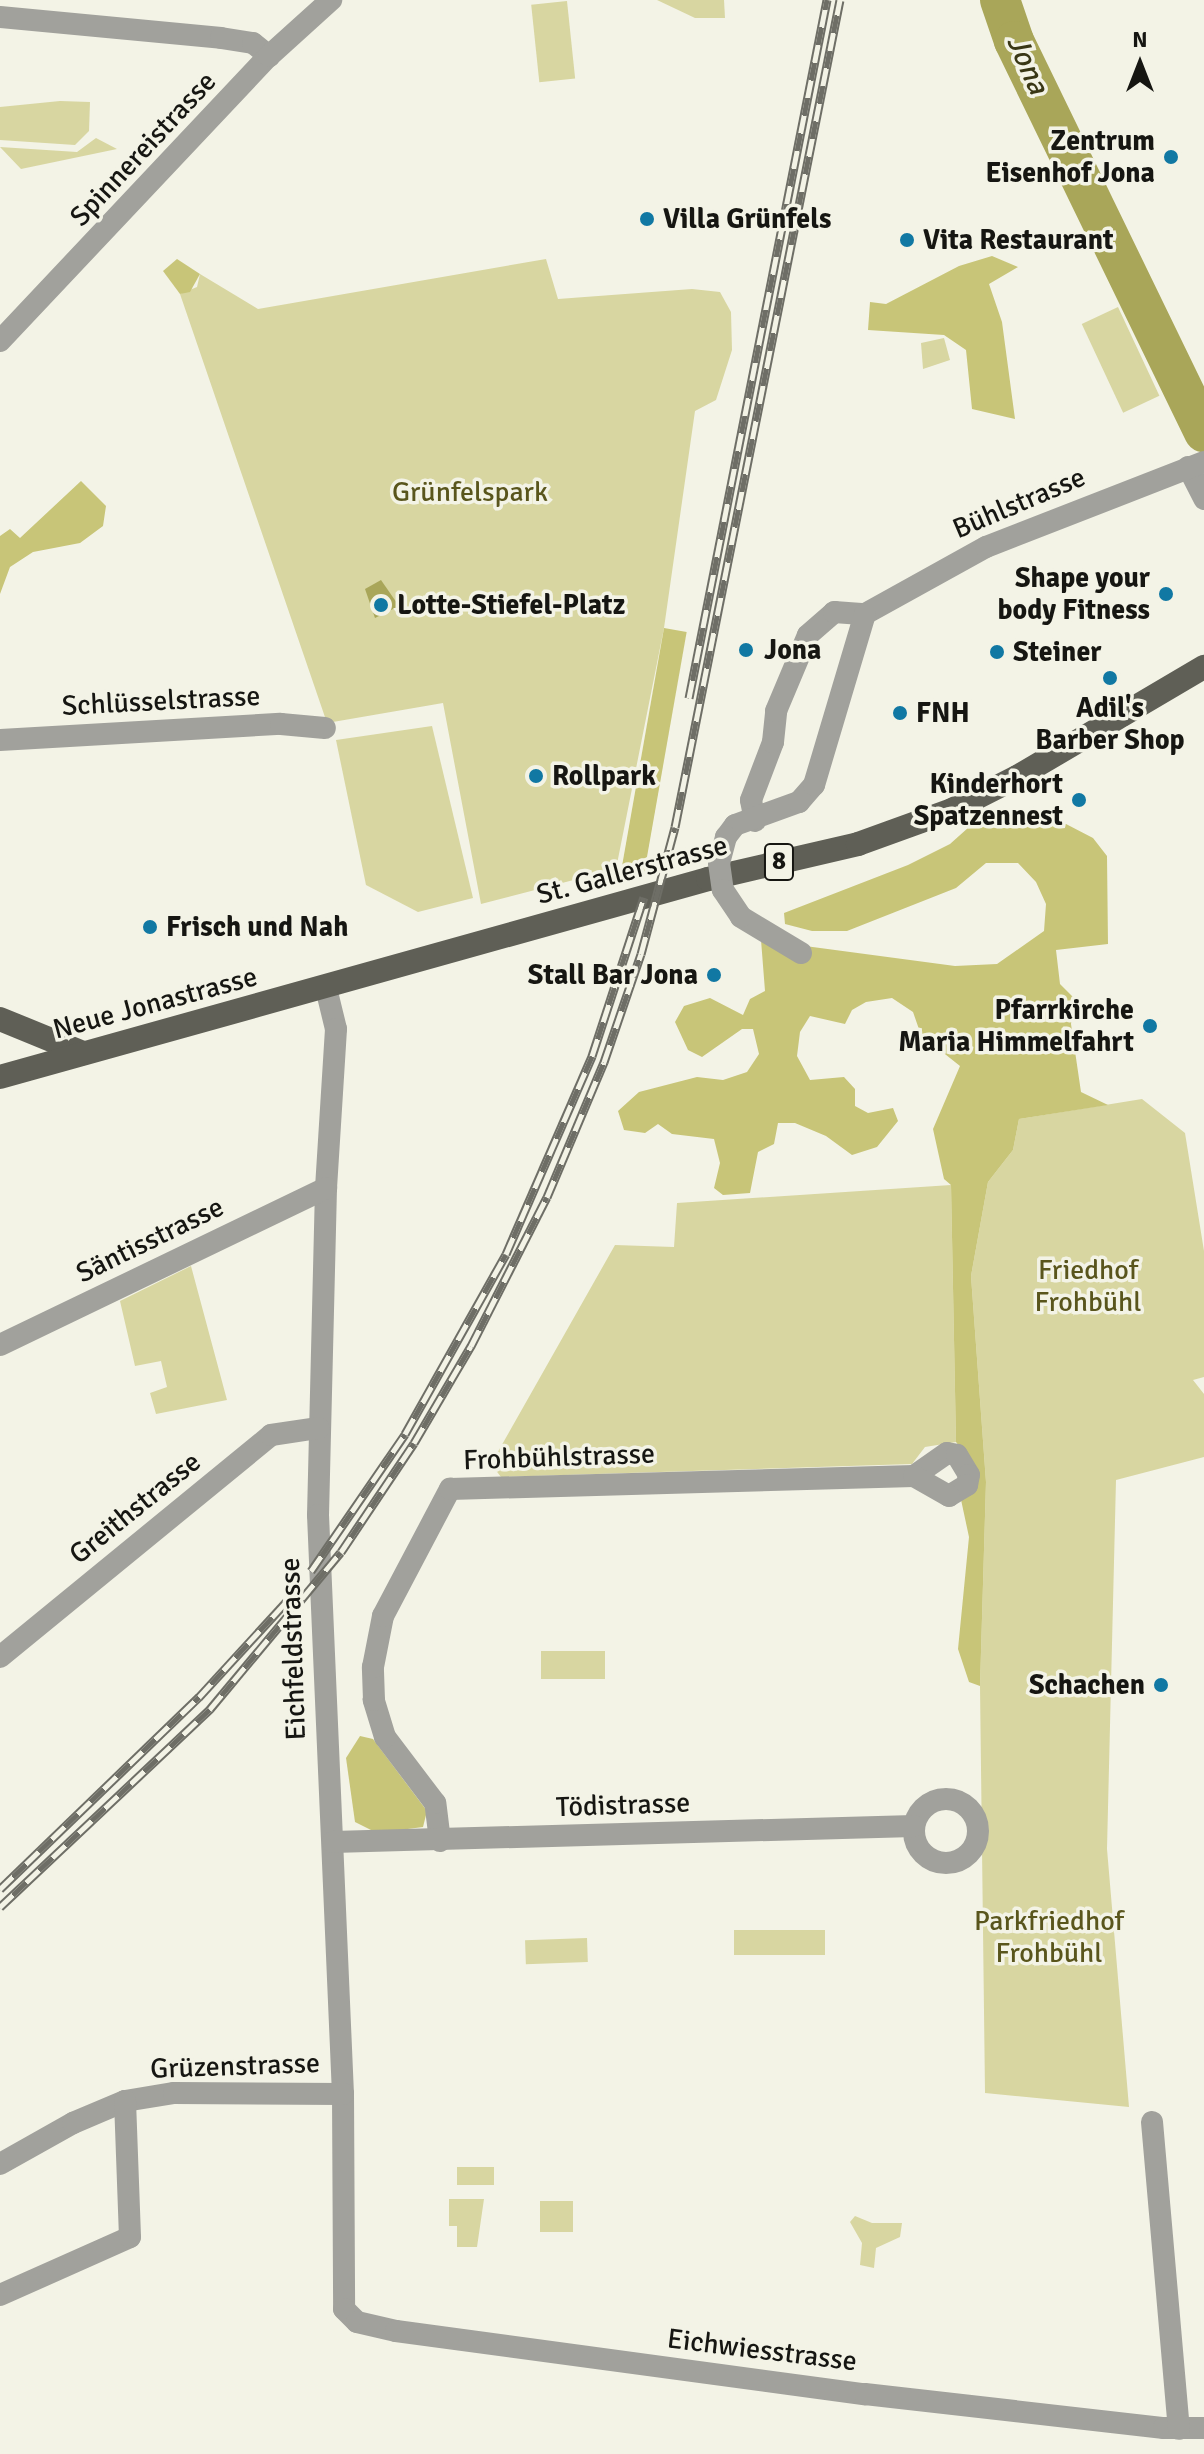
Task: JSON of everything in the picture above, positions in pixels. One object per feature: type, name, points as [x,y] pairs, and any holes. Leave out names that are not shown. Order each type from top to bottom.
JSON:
[{"type":"main road","name":"St. Gallerstrasse","points":[[326,988],[708,879],[858,844],[952,810],[1204,667]]},
{"type":"main road","name":"Neue Jonastrasse","points":[[0,1077],[326,988]]},
{"type":"main road","points":[[0,1019],[83,1053]]},
{"type":"street","name":"Spinnereistrasse","points":[[0,341],[269,56],[331,0]]},
{"type":"street","points":[[0,17],[221,38],[253,43],[269,56]]},
{"type":"street","points":[[1195,465],[1204,499]]},
{"type":"street","name":"Bühlstrasse","points":[[865,614],[986,547],[1195,465]]},
{"type":"street","points":[[755,821],[751,800],[773,742],[776,711],[808,635],[834,612],[865,614],[814,785],[799,802],[755,821],[735,825],[726,837],[719,863],[723,890],[741,917],[801,953]]},
{"type":"street","name":"Schlüsselstrasse","points":[[0,740],[281,724],[325,728]]},
{"type":"street","name":"Eichfeldstrasse","points":[[326,988],[336,1029],[326,1188],[318,1428],[320,1619],[343,2094],[344,2309]]},
{"type":"street","name":"Säntisstrasse","points":[[0,1345],[326,1188]]},
{"type":"street","name":"Greithstrasse","points":[[0,1657],[271,1435],[318,1428]]},
{"type":"street","name":"Frohbühlstrasse","points":[[440,1841],[435,1803],[385,1737],[374,1700],[373,1667],[383,1616],[450,1489],[914,1476]]},
{"type":"street","name":"Tödistrasse","points":[[333,1842],[914,1826]]},
{"type":"street","name":"Grüzenstrasse","points":[[0,2164],[73,2123],[125,2101],[174,2093],[343,2094]]},
{"type":"street","points":[[0,2295],[130,2237],[125,2101]]},
{"type":"street","points":[[1152,2122],[1179,2429]]},
{"type":"street","name":"Eichwiesstrasse","points":[[344,2309],[357,2322],[384,2330],[865,2394],[1179,2429],[1204,2428]]},
{"type":"green space","points":[[657,0],[724,0],[725,18],[695,18]]},
{"type":"green space","points":[[567,1],[575,79],[539,82],[531,5]]},
{"type":"green space","points":[[60,101],[90,102],[89,131],[75,145],[0,140],[0,107]]},
{"type":"green space","points":[[96,138],[117,149],[21,169],[0,147],[77,152]]},
{"type":"green space","name":"Grünfelspark","points":[[546,259],[558,299],[692,289],[720,292],[731,312],[732,350],[716,400],[695,411],[664,628],[616,869],[481,904],[443,703],[327,723],[180,294],[197,287],[200,274],[258,309]]},
{"type":"green space","points":[[1118,307],[1159,396],[1123,413],[1082,324]]},
{"type":"green space","points":[[944,338],[950,360],[923,369],[921,343]]},
{"type":"green space","points":[[432,726],[473,898],[418,912],[366,885],[336,740]]},
{"type":"green space","name":"Friedhof Frohbühl","points":[[1142,1099],[1185,1133],[1204,1251],[1204,1377],[1193,1380],[1204,1394],[1204,1457],[1116,1480],[1107,1849],[1129,2107],[985,2093],[980,1686],[986,1482],[971,1276],[988,1182],[1013,1150],[1019,1119]]},
{"type":"green space","points":[[951,1185],[956,1442],[925,1447],[912,1464],[501,1477],[491,1464],[615,1245],[674,1247],[677,1203]]},
{"type":"green space","points":[[191,1266],[227,1400],[156,1414],[150,1393],[167,1387],[161,1361],[135,1366],[120,1301]]},
{"type":"green space","points":[[541,1651],[605,1651],[605,1679],[541,1679]]},
{"type":"green space","points":[[734,1930],[825,1930],[825,1955],[734,1955]]},
{"type":"green space","points":[[587,1938],[588,1962],[526,1964],[525,1940]]},
{"type":"green space","points":[[457,2167],[494,2167],[494,2185],[457,2185]]},
{"type":"green space","points":[[449,2199],[484,2199],[477,2247],[457,2247],[457,2226],[449,2226]]},
{"type":"green space","points":[[540,2201],[573,2201],[573,2232],[540,2232]]},
{"type":"green space","points":[[855,2216],[872,2223],[902,2223],[900,2237],[876,2248],[874,2268],[860,2265],[862,2243],[850,2222]]},
{"type":"shaded area","points":[[992,256],[1018,267],[989,284],[1002,322],[1015,419],[972,409],[966,350],[944,335],[868,330],[870,302],[886,304],[959,266]]},
{"type":"shaded area","points":[[177,259],[200,274],[190,292],[180,294],[163,271]]},
{"type":"shaded area","points":[[81,481],[106,506],[103,526],[80,543],[33,552],[10,567],[0,594],[0,536],[10,529],[20,538]]},
{"type":"shaded area","points":[[381,580],[399,606],[375,618],[365,589]]},
{"type":"shaded area","points":[[664,628],[687,632],[644,874],[621,870]]},
{"type":"shaded area","points":[[1011,808],[1036,826],[1066,824],[1093,838],[1107,856],[1108,944],[1056,950],[1060,984],[1074,998],[1071,1024],[1081,1092],[1108,1105],[1019,1119],[1013,1150],[988,1182],[971,1276],[986,1482],[980,1686],[969,1682],[958,1649],[969,1537],[960,1495],[971,1461],[956,1442],[951,1185],[944,1179],[933,1129],[960,1066],[921,1035],[913,1012],[892,998],[866,1002],[852,1010],[845,1024],[810,1016],[800,1032],[797,1056],[810,1080],[844,1077],[855,1089],[855,1106],[868,1113],[893,1108],[898,1121],[877,1147],[852,1155],[826,1136],[795,1123],[778,1123],[774,1144],[758,1152],[750,1193],[723,1195],[714,1188],[720,1163],[714,1139],[672,1134],[658,1124],[645,1133],[624,1130],[618,1111],[639,1092],[697,1077],[723,1080],[747,1072],[759,1054],[753,1029],[742,1029],[702,1057],[688,1050],[675,1022],[684,1006],[710,998],[743,1015],[750,999],[765,991],[761,940],[955,966],[997,964],[1044,931],[1046,904],[1036,882],[1018,863],[986,863],[956,888],[847,931],[812,931],[785,924],[784,913],[908,865],[950,844],[978,819]]},
{"type":"shaded area","points":[[360,1736],[373,1739],[427,1811],[423,1827],[377,1833],[355,1822],[346,1758]]},
{"type":"waterway","name":"Jona","points":[[1000,0],[1014,41],[1204,432]]},
{"type":"railway","points":[[689,698],[827,0]]},
{"type":"railway","points":[[0,1907],[210,1709],[341,1552],[414,1443],[471,1346],[547,1197],[604,1062],[641,954],[675,827],[840,0]]},
{"type":"railway","points":[[311,1571],[405,1434],[506,1254],[592,1056],[644,897]]},
{"type":"railway","points":[[0,1889],[199,1697],[286,1602]]},
{"type":"place","name":"Zentrum Eisenhof Jona","points":[[1171,157]]},
{"type":"place","name":"Villa Grünfels","points":[[647,219]]},
{"type":"place","name":"Vita Restaurant","points":[[907,240]]},
{"type":"place","name":"Shape your body Fitness","points":[[1166,594]]},
{"type":"place","name":"Lotte-Stiefel-Platz","points":[[381,605]]},
{"type":"place","name":"Jona","points":[[746,650]]},
{"type":"place","name":"Steiner","points":[[997,652]]},
{"type":"place","name":"Adil's Barber Shop","points":[[1110,678]]},
{"type":"place","name":"FNH","points":[[900,713]]},
{"type":"place","name":"Rollpark","points":[[536,776]]},
{"type":"place","name":"Kinderhort Spatzennest","points":[[1079,800]]},
{"type":"place","name":"Frisch und Nah","points":[[150,927]]},
{"type":"place","name":"Stall Bar Jona","points":[[714,975]]},
{"type":"place","name":"Pfarrkirche Maria Himmelfahrt","points":[[1150,1026]]},
{"type":"place","name":"Schachen","points":[[1161,1685]]},
{"type":"park label","name":"Parkfriedhof Frohbühl","points":[[1049,1937]]}]
